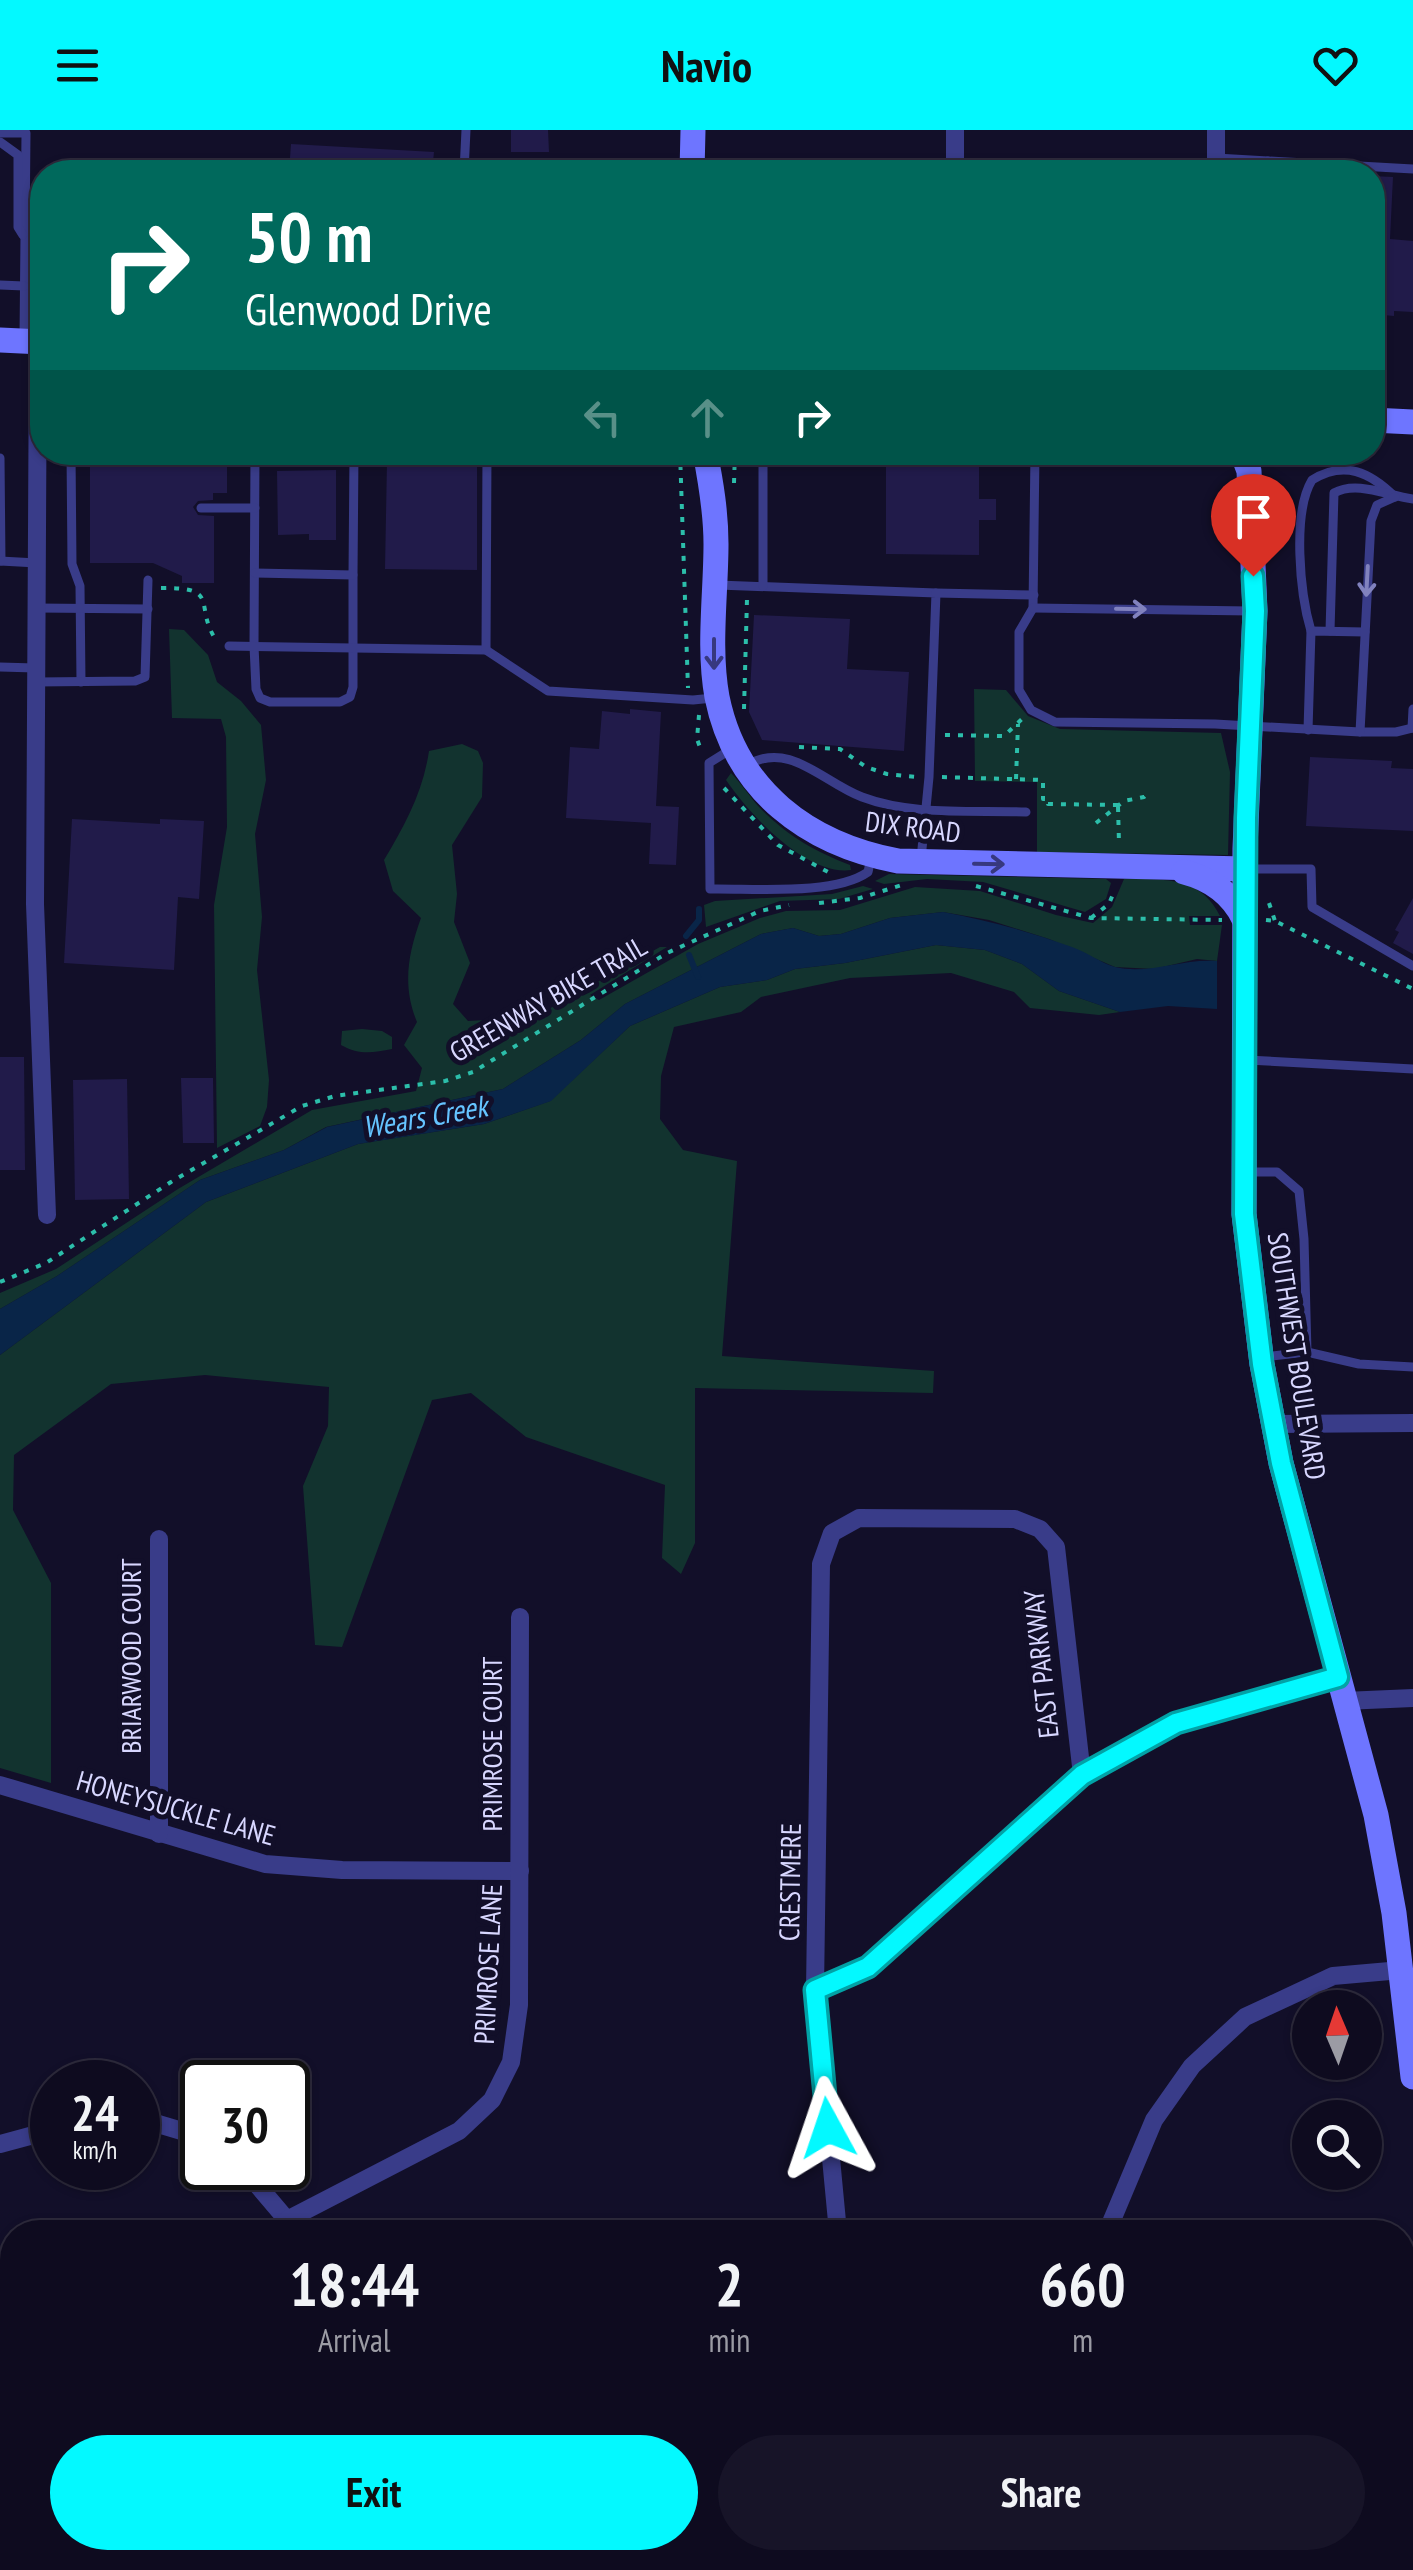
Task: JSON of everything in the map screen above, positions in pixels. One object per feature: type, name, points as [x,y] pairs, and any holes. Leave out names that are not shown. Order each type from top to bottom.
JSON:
[{"type":"main road","points":[[692,130],[692,160]]},
{"type":"main road","points":[[1385,421],[1413,422]]},
{"type":"main road","name":"DIX ROAD","points":[[707,465],[727,585],[714,669],[718,698],[740,757],[787,816],[847,849],[921,862],[1245,868]]},
{"type":"main road","name":"SOUTHWEST BOULEVARD","points":[[1247,465],[1255,611],[1245,868],[1234,920],[1244,1060],[1244,1214],[1262,1357],[1281,1463],[1404,1912],[1401,1970],[1413,2077]]},
{"type":"main road","points":[[1165,866],[1216,886],[1231,898],[1234,920]]},
{"type":"street","points":[[955,160],[956,130]]},
{"type":"street","points":[[1216,130],[1216,160]]},
{"type":"street","points":[[26,341],[30,430]]},
{"type":"street","points":[[32,465],[36,563],[35,904],[47,1215]]},
{"type":"street","points":[[1274,1424],[1413,1423]]},
{"type":"street","name":"CRESTMERE","points":[[837,2220],[815,1990],[821,1564],[832,1533],[859,1518],[1015,1519],[1040,1529],[1056,1547]]},
{"type":"street","name":"BRIARWOOD COURT","points":[[159,1539],[159,1834]]},
{"type":"street","name":"EAST PARKWAY","points":[[1056,1547],[1082,1775]]},
{"type":"street","name":"PRIMROSE COURT","points":[[520,1617],[520,1870]]},
{"type":"street","points":[[815,1990],[868,1967],[1082,1775],[1176,1723],[1341,1689],[1413,1698]]},
{"type":"street","name":"HONEYSUCKLE LANE","points":[[0,1785],[265,1864],[342,1870],[520,1870]]},
{"type":"street","name":"PRIMROSE LANE","points":[[293,2220],[459,2130],[492,2100],[511,2062],[519,2005],[520,1870]]},
{"type":"street","points":[[1112,2220],[1154,2120],[1192,2066],[1245,2018],[1333,1976],[1401,1970]]},
{"type":"street","points":[[0,2144],[30,2136]]},
{"type":"street","points":[[258,2190],[278,2220]]},
{"type":"lane","points":[[464,160],[466,130]]},
{"type":"lane","points":[[0,133],[26,132],[26,341]]},
{"type":"lane","points":[[0,142],[18,155],[18,227],[25,237]]},
{"type":"lane","points":[[1385,169],[1413,169]]},
{"type":"lane","points":[[0,285],[24,286]]},
{"type":"lane","points":[[0,458],[0,561],[36,563]]},
{"type":"lane","points":[[71,465],[72,564],[80,586],[81,682]]},
{"type":"lane","points":[[255,465],[256,689],[260,698],[270,702],[346,700],[353,687],[354,465]]},
{"type":"lane","points":[[486,650],[487,465]]},
{"type":"lane","points":[[763,465],[763,586]]},
{"type":"lane","points":[[1035,465],[1033,608],[1019,632],[1019,690],[1031,710],[1055,722],[1396,732],[1413,728],[1413,709]]},
{"type":"lane","points":[[1308,730],[1311,631],[1304,602],[1302,502],[1312,480],[1350,469],[1369,476],[1395,497]]},
{"type":"lane","points":[[1330,631],[1334,493],[1354,488],[1413,499]]},
{"type":"lane","points":[[1360,732],[1372,513],[1385,499],[1395,497]]},
{"type":"lane","points":[[201,508],[255,508]]},
{"type":"lane","points":[[256,573],[353,575]]},
{"type":"lane","points":[[0,667],[81,682],[135,682],[145,677],[148,584]]},
{"type":"lane","points":[[727,585],[1034,595]]},
{"type":"lane","points":[[921,862],[929,777],[936,593]]},
{"type":"lane","points":[[36,608],[148,609]]},
{"type":"lane","points":[[1033,608],[1255,611]]},
{"type":"lane","points":[[1311,631],[1364,632]]},
{"type":"lane","points":[[229,646],[486,650],[548,691],[693,700],[718,698]]},
{"type":"lane","points":[[872,856],[868,872],[848,882],[710,889],[709,763],[740,757],[788,758],[860,797],[889,805],[1026,812]]},
{"type":"lane","points":[[1245,868],[1311,869],[1312,908],[1413,966]]},
{"type":"lane","points":[[1244,1060],[1413,1068]]},
{"type":"lane","points":[[1243,1172],[1277,1172],[1298,1191],[1304,1239],[1307,1352]]},
{"type":"lane","points":[[1262,1357],[1307,1352],[1359,1364],[1413,1368]]},
{"type":"path","points":[[734,487],[735,465]]},
{"type":"path","points":[[148,584],[195,590],[206,606],[214,640],[229,646]]},
{"type":"path","points":[[727,585],[748,600],[744,712]]},
{"type":"path","points":[[930,735],[1004,736],[1031,710]]},
{"type":"path","points":[[1016,779],[1018,723]]},
{"type":"path","points":[[790,746],[840,749],[866,767],[887,774],[1042,780],[1043,799],[1048,804],[1118,805],[1149,792]]},
{"type":"path","points":[[1096,823],[1118,805]]},
{"type":"path","points":[[1118,805],[1119,848]]},
{"type":"path","points":[[808,903],[860,898],[904,884]]},
{"type":"path","points":[[968,884],[1091,918],[1234,920]]},
{"type":"path","name":"GREENWAY BIKE TRAIL","points":[[0,1282],[46,1262],[171,1182],[302,1106],[335,1096],[445,1081],[473,1072],[666,953],[760,912],[795,904]]},
{"type":"path","points":[[1275,921],[1413,989]]},
{"type":"green space","points":[[169,629],[184,630],[208,655],[217,682],[241,701],[261,725],[266,780],[255,834],[262,917],[257,970],[269,1080],[267,1107],[260,1126],[217,1148],[214,905],[227,827],[226,737],[221,719],[172,718]]},
{"type":"green space","points":[[974,689],[1006,690],[1028,716],[1060,729],[1221,733],[1230,772],[1228,855],[1037,852],[1037,782],[975,781]]},
{"type":"green space","points":[[462,744],[478,751],[483,763],[482,797],[452,845],[457,894],[454,922],[470,963],[453,1004],[468,1021],[504,1019],[528,997],[547,991],[547,1010],[660,947],[667,947],[590,995],[599,1000],[698,944],[760,918],[786,911],[840,910],[915,887],[980,891],[1093,923],[1112,907],[1124,879],[1179,882],[1202,893],[1220,916],[1189,916],[1190,925],[1222,925],[1217,961],[1197,959],[1154,969],[1115,967],[1049,939],[989,920],[943,912],[890,918],[841,934],[819,936],[793,928],[761,934],[625,1004],[581,1040],[503,1089],[326,1127],[284,1150],[200,1180],[57,1276],[0,1309],[0,1293],[56,1269],[178,1189],[312,1110],[416,1091],[422,1068],[404,1045],[417,1022],[409,996],[408,970],[421,918],[393,891],[384,860],[412,808],[429,751]]},
{"type":"green space","points":[[731,773],[782,828],[814,849],[850,865],[851,870],[816,863],[780,840],[736,794],[726,780]]},
{"type":"green space","points":[[889,874],[1106,879],[1111,883],[1106,899],[1085,912],[983,882],[875,881]]},
{"type":"green space","points":[[863,886],[873,889],[839,899],[780,901],[706,927],[704,905],[715,901],[832,894]]},
{"type":"green space","points":[[936,945],[985,950],[1022,964],[1059,991],[1120,1012],[1099,1015],[1030,1008],[1014,992],[951,973],[850,978],[761,997],[741,1012],[674,1027],[661,1076],[660,1119],[683,1150],[737,1161],[722,1356],[934,1371],[933,1393],[695,1388],[695,1543],[681,1574],[662,1558],[665,1485],[526,1437],[471,1393],[432,1400],[342,1647],[315,1645],[303,1486],[328,1426],[329,1387],[205,1375],[111,1384],[14,1455],[13,1510],[51,1583],[51,1783],[0,1768],[0,1355],[206,1202],[358,1144],[484,1124],[550,1101],[630,1026],[720,987],[767,980],[795,969]]},
{"type":"green space","points":[[342,1031],[382,1031],[392,1037],[392,1049],[366,1052],[341,1045]]},
{"type":"water","name":"Wears Creek","points":[[943,912],[1040,936],[1115,967],[1140,969],[1217,961],[1217,1009],[1168,1006],[1120,1012],[1059,991],[1022,964],[985,950],[936,945],[795,969],[767,980],[720,987],[630,1026],[551,1101],[484,1124],[358,1144],[206,1202],[0,1355],[0,1309],[57,1276],[200,1180],[284,1150],[327,1127],[503,1089],[581,1040],[625,1004],[761,934],[793,928],[819,936],[841,934],[890,918]]},
{"type":"building","points":[[511,130],[548,130],[549,152],[511,152]]},
{"type":"building","points":[[291,144],[434,152],[433,160],[290,160]]},
{"type":"building","points":[[1385,177],[1393,177],[1390,239],[1413,241],[1413,312],[1394,311],[1394,316],[1385,315]]},
{"type":"building","points":[[90,465],[227,465],[227,493],[213,493],[213,500],[198,501],[193,507],[198,515],[214,516],[214,583],[182,583],[182,576],[153,563],[90,563]]},
{"type":"building","points":[[387,465],[477,465],[477,570],[385,569]]},
{"type":"building","points":[[886,465],[979,465],[979,499],[996,499],[996,520],[979,520],[979,555],[886,554]]},
{"type":"building","points":[[336,470],[336,540],[309,540],[309,534],[278,535],[277,471]]},
{"type":"building","points":[[754,615],[850,619],[847,669],[909,672],[904,751],[762,740],[749,712]]},
{"type":"building","points":[[630,709],[661,712],[656,806],[679,807],[676,865],[649,864],[651,823],[566,818],[570,747],[599,749],[602,711],[630,714]]},
{"type":"building","points":[[1310,757],[1392,761],[1391,768],[1413,769],[1413,831],[1306,826]]},
{"type":"building","points":[[72,819],[160,824],[160,819],[204,821],[199,899],[178,897],[174,970],[64,963]]},
{"type":"building","points":[[1413,898],[1413,954],[1393,943],[1399,932],[1395,930]]},
{"type":"building","points":[[0,1057],[24,1057],[25,1170],[0,1170]]},
{"type":"building","points":[[181,1078],[213,1078],[214,1143],[183,1143]]},
{"type":"building","points":[[127,1079],[129,1199],[75,1200],[73,1080]]},
{"type":"waterway","points":[[686,936],[699,920],[699,909]]},
{"type":"waterway","points":[[689,955],[698,977]]},
{"type":"route","points":[[828,2128],[815,1990],[868,1967],[1082,1775],[1176,1723],[1338,1677],[1281,1463],[1262,1364],[1244,1214],[1245,849],[1255,611],[1253,576]]}]
